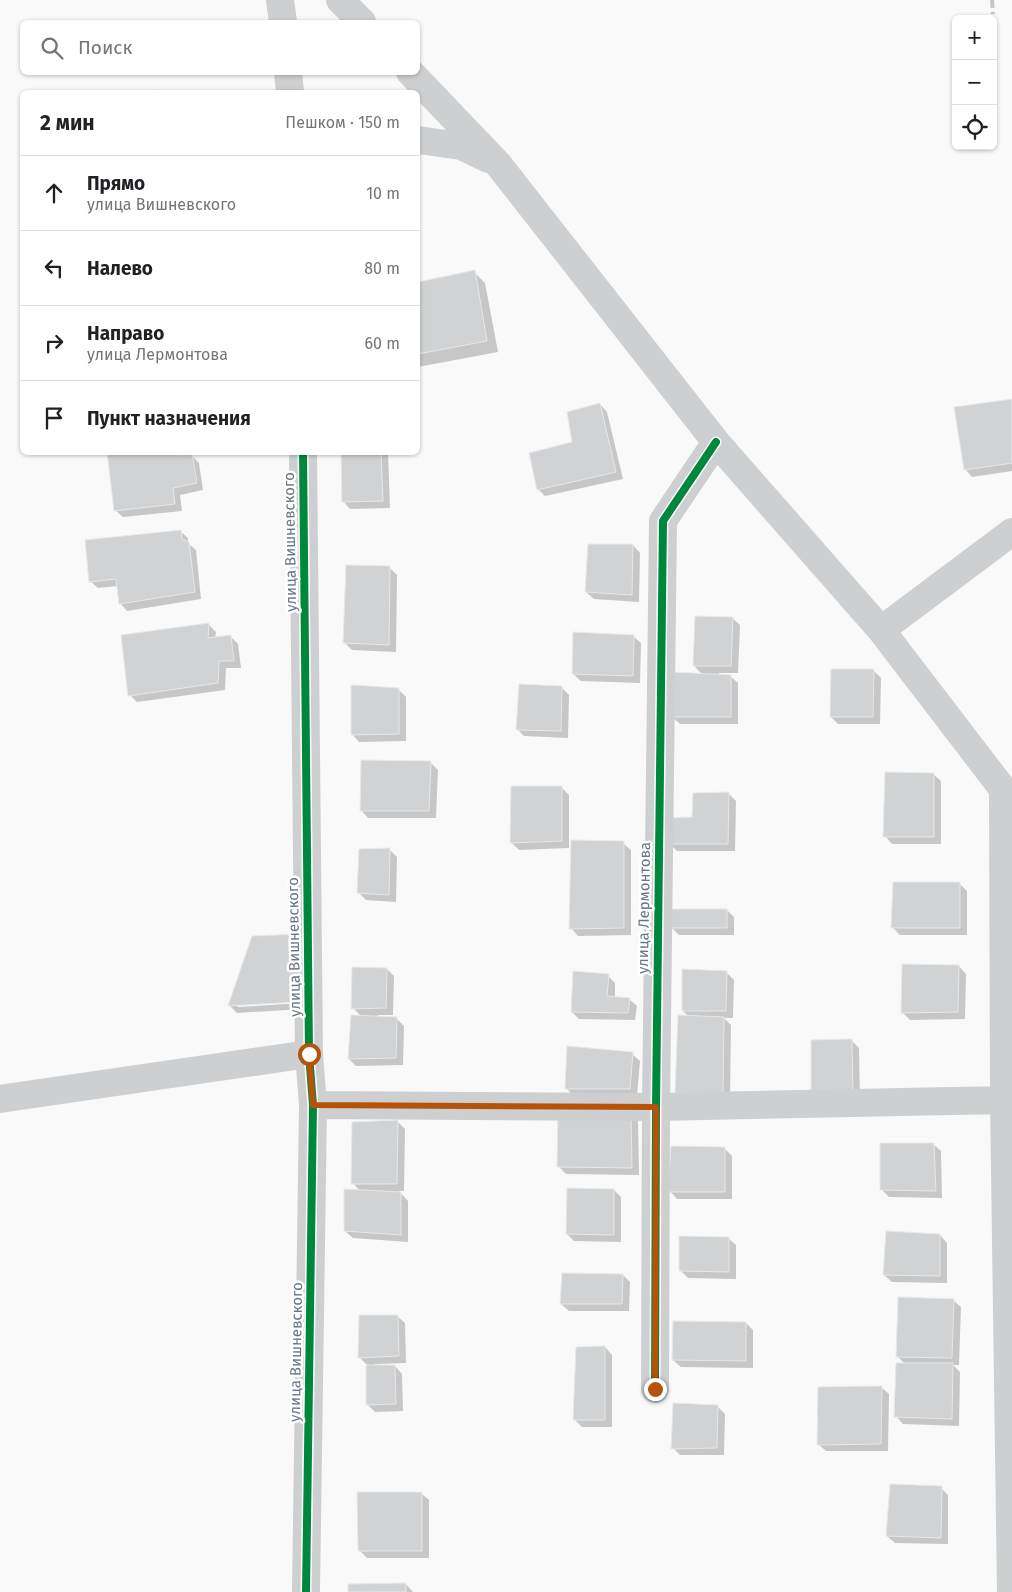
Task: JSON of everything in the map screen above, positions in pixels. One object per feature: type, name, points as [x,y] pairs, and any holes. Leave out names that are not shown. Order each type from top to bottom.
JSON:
[{"type":"street","points":[[280,0],[283,20]]},
{"type":"street","points":[[340,0],[360,20]]},
{"type":"street","points":[[288,75],[290,90]]},
{"type":"street","points":[[413,75],[498,164],[716,442],[881,630],[1008,796],[1008,951],[1004,1100],[1011,1592]]},
{"type":"street","points":[[420,140],[461,146],[498,164]]},
{"type":"street","name":"улица Лермонтова","points":[[655,1389],[656,1107],[663,521],[716,442]]},
{"type":"street","name":"улица Вишневского","points":[[303,455],[309,1054],[313,1105],[306,1592]]},
{"type":"street","points":[[881,630],[1012,532]]},
{"type":"street","points":[[0,1099],[309,1054]]},
{"type":"street","points":[[313,1105],[656,1107],[1004,1100]]},
{"type":"building","points":[[475,270],[487,341],[420,354],[420,282]]},
{"type":"building","points":[[1012,399],[1012,463],[964,470],[954,407]]},
{"type":"building","points":[[600,403],[616,472],[537,490],[529,453],[572,442],[567,412]]},
{"type":"building","points":[[107,455],[192,455],[197,483],[173,488],[175,504],[114,511]]},
{"type":"building","points":[[341,455],[381,455],[383,501],[342,502]]},
{"type":"building","points":[[181,530],[182,539],[189,542],[195,592],[119,604],[116,579],[89,582],[85,540]]},
{"type":"building","points":[[588,544],[633,544],[632,595],[585,592]]},
{"type":"building","points":[[346,565],[390,566],[389,645],[343,643]]},
{"type":"building","points":[[695,616],[733,617],[731,666],[693,666]]},
{"type":"building","points":[[209,623],[208,638],[231,635],[234,661],[219,661],[218,683],[128,696],[121,635]]},
{"type":"building","points":[[573,632],[634,635],[633,676],[572,674]]},
{"type":"building","points":[[831,669],[874,669],[873,717],[830,717]]},
{"type":"building","points":[[673,672],[731,675],[731,717],[671,717]]},
{"type":"building","points":[[519,684],[562,686],[561,731],[516,730]]},
{"type":"building","points":[[351,685],[399,688],[399,734],[351,735]]},
{"type":"building","points":[[361,760],[431,761],[429,811],[360,811]]},
{"type":"building","points":[[885,772],[934,773],[934,837],[883,837]]},
{"type":"building","points":[[511,786],[562,786],[562,841],[510,843]]},
{"type":"building","points":[[729,792],[728,844],[668,844],[668,818],[692,817],[693,793]]},
{"type":"building","points":[[571,840],[624,841],[624,928],[569,929]]},
{"type":"building","points":[[390,848],[389,895],[357,893],[359,849]]},
{"type":"building","points":[[893,882],[960,882],[960,928],[891,928]]},
{"type":"building","points":[[671,909],[727,909],[727,928],[670,928]]},
{"type":"building","points":[[299,934],[297,1002],[228,1006],[252,936]]},
{"type":"building","points":[[902,964],[959,965],[958,1012],[901,1013]]},
{"type":"building","points":[[352,967],[387,968],[386,1008],[351,1009]]},
{"type":"building","points":[[682,969],[727,971],[726,1011],[682,1011]]},
{"type":"building","points":[[573,971],[609,974],[607,996],[630,998],[628,1013],[571,1012]]},
{"type":"building","points":[[351,1015],[397,1017],[396,1058],[348,1059]]},
{"type":"building","points":[[678,1015],[724,1017],[723,1094],[675,1093]]},
{"type":"building","points":[[852,1039],[853,1098],[811,1098],[811,1040]]},
{"type":"building","points":[[567,1046],[633,1052],[630,1089],[565,1089]]},
{"type":"building","points":[[558,1111],[631,1112],[632,1168],[557,1167]]},
{"type":"building","points":[[398,1120],[397,1184],[351,1184],[352,1122]]},
{"type":"building","points":[[880,1143],[934,1143],[936,1191],[880,1190]]},
{"type":"building","points":[[671,1146],[725,1147],[725,1192],[668,1192]]},
{"type":"building","points":[[567,1188],[614,1189],[614,1235],[566,1234]]},
{"type":"building","points":[[344,1189],[401,1192],[401,1235],[344,1231]]},
{"type":"building","points":[[886,1231],[940,1234],[940,1276],[883,1275]]},
{"type":"building","points":[[679,1236],[729,1237],[729,1272],[679,1271]]},
{"type":"building","points":[[562,1273],[623,1274],[622,1304],[560,1304]]},
{"type":"building","points":[[898,1297],[954,1299],[952,1358],[896,1357]]},
{"type":"building","points":[[359,1315],[398,1315],[399,1356],[358,1358]]},
{"type":"building","points":[[673,1321],[746,1322],[746,1361],[672,1360]]},
{"type":"building","points":[[605,1346],[605,1420],[573,1420],[576,1347]]},
{"type":"building","points":[[896,1363],[953,1363],[952,1419],[894,1417]]},
{"type":"building","points":[[366,1365],[395,1365],[396,1404],[366,1405]]},
{"type":"building","points":[[882,1386],[881,1444],[817,1445],[818,1387]]},
{"type":"building","points":[[673,1403],[718,1405],[717,1448],[671,1449]]},
{"type":"building","points":[[890,1484],[942,1486],[941,1538],[886,1536]]},
{"type":"building","points":[[357,1492],[422,1492],[422,1551],[358,1551]]},
{"type":"building","points":[[406,1583],[406,1592],[348,1592],[348,1584]]},
{"type":"railway","points":[[992,0],[993,14]]},
{"type":"cycle path","points":[[655,1389],[656,1107],[663,521],[716,442]]},
{"type":"cycle path","points":[[303,455],[309,1054],[313,1105],[306,1592]]},
{"type":"route","points":[[309,1054],[313,1105],[656,1107],[655,1389]]}]
